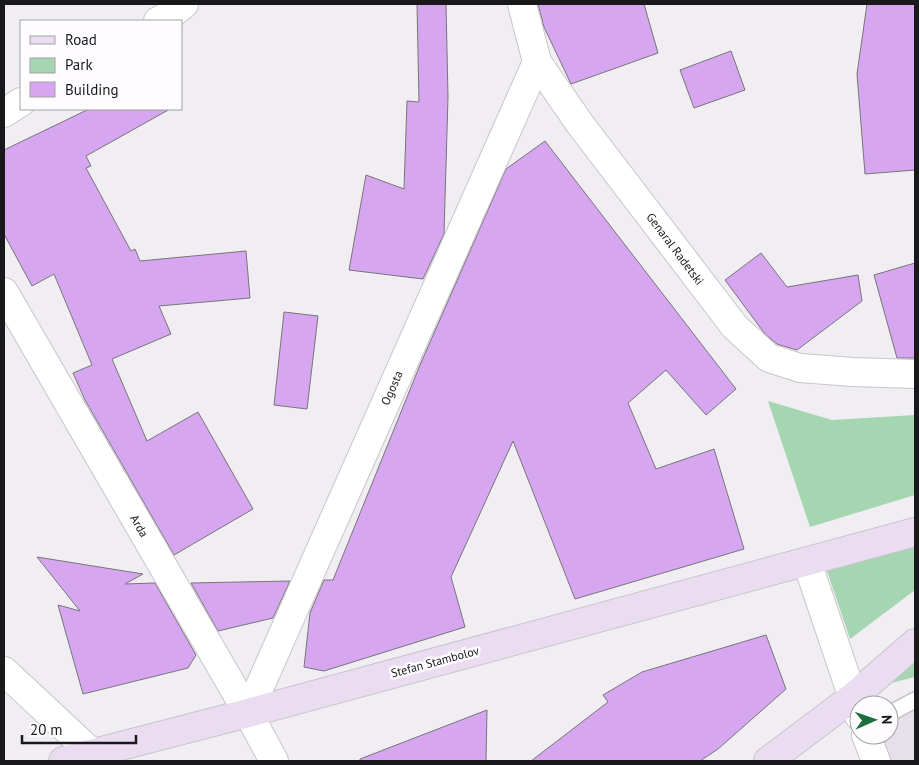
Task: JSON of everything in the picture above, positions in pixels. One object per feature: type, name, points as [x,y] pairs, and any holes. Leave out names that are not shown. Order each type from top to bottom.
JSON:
[{"type":"main road","name":"Stefan Stambolov","points":[[63,761],[248,713],[915,532]]},
{"type":"main road","points":[[867,695],[915,644]]},
{"type":"main road","points":[[768,761],[849,711]]},
{"type":"street","name":"Genaral Radetski","points":[[522,4],[537,62],[580,124],[735,327],[768,358],[800,368],[915,374]]},
{"type":"street","name":"Ogosta","points":[[248,713],[537,62]]},
{"type":"street","points":[[4,113],[20,103]]},
{"type":"street","name":"Arda","points":[[4,292],[274,761]]},
{"type":"street","points":[[807,562],[852,695]]},
{"type":"street","points":[[4,672],[92,753]]},
{"type":"street","points":[[870,745],[876,761]]},
{"type":"lane","points":[[899,709],[915,700]]},
{"type":"shaded area","points":[[915,700],[915,761],[876,761],[870,745],[899,745],[899,709]]},
{"type":"green space","points":[[768,401],[832,420],[915,415],[915,495],[810,527]]},
{"type":"green space","points":[[915,542],[915,590],[850,639],[825,565]]},
{"type":"green space","points":[[915,654],[915,677],[867,689]]},
{"type":"building","points":[[417,4],[446,4],[448,97],[444,234],[423,279],[349,270],[366,175],[404,189],[407,101],[419,102]]},
{"type":"building","points":[[538,4],[644,4],[658,53],[571,84],[544,27]]},
{"type":"building","points":[[867,4],[915,4],[915,170],[865,174],[857,74]]},
{"type":"building","points":[[731,51],[745,90],[694,108],[680,70]]},
{"type":"building","points":[[87,110],[168,110],[86,156],[91,166],[86,168],[131,251],[135,249],[140,261],[246,251],[250,298],[159,306],[171,334],[112,359],[147,441],[198,412],[253,509],[174,555],[85,400],[73,373],[92,365],[54,274],[32,286],[4,234],[4,150]]},
{"type":"building","points":[[545,141],[736,389],[706,415],[666,370],[628,403],[656,469],[714,449],[744,549],[575,599],[513,441],[451,577],[465,627],[324,671],[304,667],[310,613],[324,580],[333,580],[420,365],[506,169]]},
{"type":"building","points":[[761,253],[787,287],[858,275],[862,301],[797,350],[777,344],[765,334],[725,280]]},
{"type":"building","points":[[915,263],[915,358],[897,358],[874,275]]},
{"type":"building","points":[[284,312],[318,316],[307,409],[274,405]]},
{"type":"building","points":[[37,557],[143,574],[125,584],[155,583],[196,655],[188,668],[83,694],[58,605],[80,611]]},
{"type":"building","points":[[290,581],[273,618],[218,631],[191,583]]},
{"type":"building","points":[[766,635],[786,689],[718,749],[700,761],[531,761],[608,702],[603,695],[642,672]]},
{"type":"building","points":[[487,710],[486,761],[360,761],[360,759]]}]
